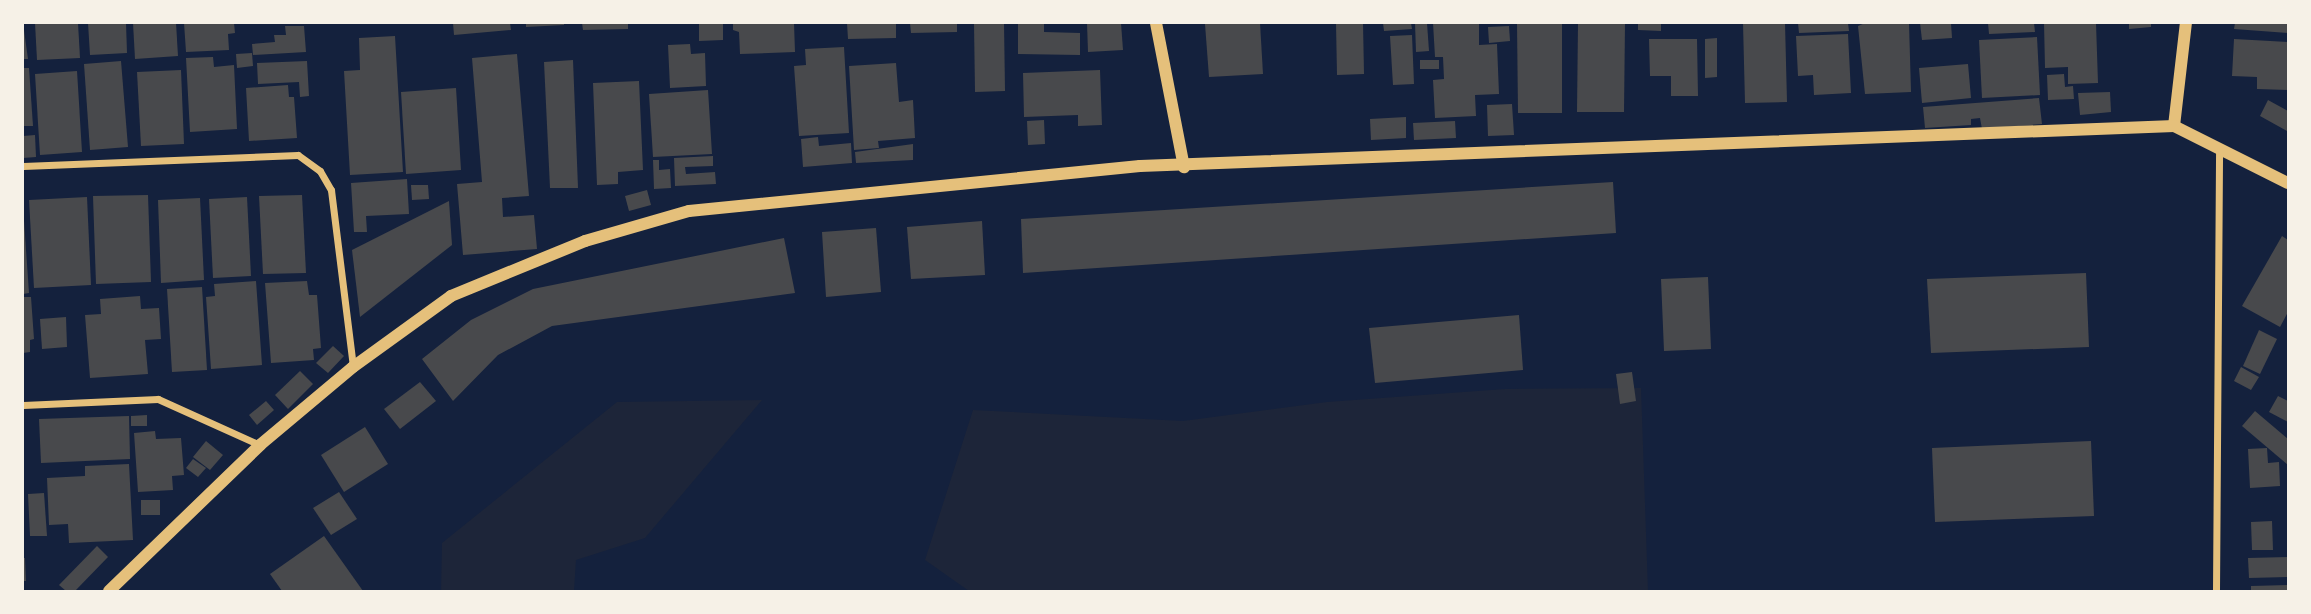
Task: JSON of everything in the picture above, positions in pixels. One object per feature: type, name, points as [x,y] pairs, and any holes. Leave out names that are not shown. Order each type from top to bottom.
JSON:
[{"type":"street","points":[[1156,23],[1184,167]]},
{"type":"street","points":[[2174,126],[2186,23]]},
{"type":"street","points":[[109,591],[260,445],[353,367],[452,296],[585,241],[689,211],[1086,169],[2174,126],[2288,183]]},
{"type":"street","points":[[2216,591],[2219,148]]},
{"type":"street","points":[[23,166],[298,155],[320,171],[331,190],[353,367]]},
{"type":"street","points":[[23,405],[158,399],[260,445]]},
{"type":"shaded area","points":[[1641,388],[1648,591],[969,591],[925,560],[973,410],[1183,421],[1327,402],[1505,389]]},
{"type":"shaded area","points":[[762,400],[645,538],[576,560],[574,591],[441,591],[442,543],[617,402]]},
{"type":"building","points":[[23,23],[28,59],[23,59]]},
{"type":"building","points":[[35,23],[78,23],[80,58],[37,60]]},
{"type":"building","points":[[88,23],[126,23],[127,53],[90,55]]},
{"type":"building","points":[[133,23],[176,23],[178,56],[135,59]]},
{"type":"building","points":[[184,23],[234,23],[235,33],[228,34],[229,50],[186,52]]},
{"type":"building","points":[[453,23],[510,23],[511,30],[454,35]]},
{"type":"building","points":[[526,23],[564,23],[564,25],[526,27]]},
{"type":"building","points":[[582,23],[628,23],[628,29],[583,30]]},
{"type":"building","points":[[699,23],[723,23],[723,40],[699,41]]},
{"type":"building","points":[[733,23],[794,23],[795,52],[740,54],[739,32],[733,30]]},
{"type":"building","points":[[847,23],[896,23],[896,38],[848,39]]},
{"type":"building","points":[[910,23],[957,23],[957,32],[911,33]]},
{"type":"building","points":[[974,23],[1004,23],[1005,91],[975,92]]},
{"type":"building","points":[[1018,23],[1044,23],[1044,32],[1080,33],[1080,55],[1018,54]]},
{"type":"building","points":[[1087,23],[1121,23],[1123,50],[1088,52]]},
{"type":"building","points":[[1260,23],[1263,74],[1209,77],[1205,24]]},
{"type":"building","points":[[1336,23],[1363,23],[1364,74],[1337,75]]},
{"type":"building","points":[[1383,23],[1411,23],[1412,29],[1384,31]]},
{"type":"building","points":[[1415,23],[1427,23],[1429,51],[1416,52]]},
{"type":"building","points":[[1433,23],[1479,23],[1479,45],[1497,44],[1499,94],[1475,95],[1476,116],[1435,118],[1433,80],[1444,79],[1443,57],[1435,57]]},
{"type":"building","points":[[1517,23],[1562,23],[1562,113],[1518,113]]},
{"type":"building","points":[[1578,23],[1625,23],[1624,112],[1577,112]]},
{"type":"building","points":[[1638,23],[1661,23],[1661,31],[1638,30]]},
{"type":"building","points":[[1743,23],[1785,23],[1787,102],[1745,103]]},
{"type":"building","points":[[1798,23],[1848,23],[1849,31],[1799,33]]},
{"type":"building","points":[[1865,23],[1909,23],[1911,92],[1865,94],[1858,26]]},
{"type":"building","points":[[1920,23],[1951,23],[1952,38],[1922,40]]},
{"type":"building","points":[[1988,23],[2034,23],[2035,32],[1989,34]]},
{"type":"building","points":[[2044,23],[2096,23],[2098,83],[2068,84],[2068,67],[2045,68]]},
{"type":"building","points":[[2129,23],[2151,23],[2151,27],[2129,29]]},
{"type":"building","points":[[2235,23],[2288,23],[2288,33],[2234,29]]},
{"type":"building","points":[[285,26],[304,26],[306,52],[253,55],[252,44],[275,42],[274,35],[286,35]]},
{"type":"building","points":[[1509,26],[1510,41],[1489,43],[1488,27]]},
{"type":"building","points":[[1848,34],[1851,93],[1814,95],[1813,75],[1798,76],[1796,36]]},
{"type":"building","points":[[1412,35],[1414,84],[1393,85],[1390,36]]},
{"type":"building","points":[[395,36],[403,172],[350,175],[344,71],[360,70],[359,38]]},
{"type":"building","points":[[2037,37],[2040,95],[1982,98],[1979,40]]},
{"type":"building","points":[[1717,38],[1717,77],[1705,78],[1705,39]]},
{"type":"building","points":[[1649,39],[1697,39],[1698,96],[1671,96],[1671,76],[1650,76]]},
{"type":"building","points":[[2234,39],[2288,42],[2288,90],[2257,89],[2257,77],[2232,76]]},
{"type":"building","points":[[690,44],[691,54],[705,53],[706,86],[670,88],[668,45]]},
{"type":"building","points":[[844,47],[849,133],[799,136],[794,66],[806,65],[805,49]]},
{"type":"building","points":[[252,53],[253,66],[237,68],[236,54]]},
{"type":"building","points":[[517,54],[529,196],[502,198],[503,217],[534,215],[537,249],[463,255],[457,184],[482,182],[472,58]]},
{"type":"building","points":[[213,57],[214,67],[234,65],[237,129],[190,132],[186,58]]},
{"type":"building","points":[[573,60],[578,188],[550,188],[544,62]]},
{"type":"building","points":[[1420,60],[1439,60],[1439,69],[1420,69]]},
{"type":"building","points":[[121,61],[128,147],[90,150],[84,64]]},
{"type":"building","points":[[307,61],[309,96],[300,97],[299,82],[258,84],[257,63]]},
{"type":"building","points":[[896,63],[899,102],[913,100],[915,138],[878,141],[879,148],[854,150],[849,66]]},
{"type":"building","points":[[1968,64],[1971,98],[1922,103],[1919,68]]},
{"type":"building","points":[[23,68],[29,68],[33,126],[23,126]]},
{"type":"building","points":[[181,70],[184,144],[141,146],[137,72]]},
{"type":"building","points":[[1100,70],[1102,125],[1078,126],[1078,115],[1024,117],[1023,73]]},
{"type":"building","points":[[77,71],[82,152],[40,155],[35,74]]},
{"type":"building","points":[[2064,74],[2065,87],[2073,86],[2074,99],[2048,100],[2047,75]]},
{"type":"building","points":[[639,81],[643,170],[618,172],[618,184],[597,185],[593,83]]},
{"type":"building","points":[[288,85],[289,97],[294,97],[297,138],[249,141],[246,88]]},
{"type":"building","points":[[456,88],[461,170],[406,174],[401,92]]},
{"type":"building","points":[[708,90],[712,154],[653,157],[649,94]]},
{"type":"building","points":[[2110,92],[2111,112],[2080,115],[2078,93]]},
{"type":"building","points":[[2039,98],[2042,124],[1982,129],[1980,118],[1971,119],[1971,125],[1925,128],[1923,107]]},
{"type":"building","points":[[2268,100],[2288,111],[2287,131],[2260,116]]},
{"type":"building","points":[[1512,104],[1514,135],[1488,136],[1487,105]]},
{"type":"building","points":[[1406,117],[1406,138],[1371,140],[1370,119]]},
{"type":"building","points":[[1044,120],[1045,144],[1028,145],[1027,121]]},
{"type":"building","points":[[1455,121],[1456,138],[1414,140],[1413,123]]},
{"type":"building","points":[[35,135],[36,157],[23,158],[23,136]]},
{"type":"building","points":[[818,137],[819,146],[851,143],[852,163],[803,167],[801,139]]},
{"type":"building","points":[[913,144],[913,160],[856,163],[855,152]]},
{"type":"building","points":[[713,156],[713,166],[685,167],[686,174],[715,172],[716,184],[675,186],[674,158]]},
{"type":"building","points":[[653,160],[659,160],[659,170],[670,169],[671,188],[654,189]]},
{"type":"building","points":[[407,179],[409,214],[366,216],[367,232],[354,232],[351,183]]},
{"type":"building","points":[[1613,182],[1616,233],[1023,273],[1021,219]]},
{"type":"building","points":[[411,185],[428,185],[429,199],[412,200]]},
{"type":"building","points":[[647,190],[651,205],[629,211],[625,196]]},
{"type":"building","points":[[148,195],[151,282],[96,284],[93,196]]},
{"type":"building","points":[[302,195],[306,273],[263,274],[259,196]]},
{"type":"building","points":[[87,197],[91,285],[34,288],[29,200]]},
{"type":"building","points":[[247,197],[251,276],[213,278],[209,199]]},
{"type":"building","points":[[200,198],[204,280],[161,283],[158,200]]},
{"type":"building","points":[[449,201],[452,245],[360,317],[352,250]]},
{"type":"building","points":[[23,206],[29,293],[23,294]]},
{"type":"building","points":[[982,221],[985,275],[911,279],[907,227]]},
{"type":"building","points":[[876,228],[881,292],[826,297],[822,232]]},
{"type":"building","points":[[2282,236],[2288,240],[2288,312],[2280,327],[2242,306]]},
{"type":"building","points":[[784,238],[795,293],[552,326],[498,355],[453,401],[422,359],[471,320],[533,289]]},
{"type":"building","points":[[2086,273],[2089,347],[1931,353],[1927,279]]},
{"type":"building","points":[[1708,277],[1711,349],[1664,351],[1661,279]]},
{"type":"building","points":[[256,281],[262,365],[211,369],[206,297],[215,296],[214,284]]},
{"type":"building","points":[[307,281],[309,295],[317,295],[321,348],[313,349],[314,360],[271,363],[265,283]]},
{"type":"building","points":[[202,287],[207,370],[172,372],[167,289]]},
{"type":"building","points":[[140,296],[141,309],[159,308],[161,339],[145,340],[148,374],[90,378],[85,315],[101,314],[100,299]]},
{"type":"building","points":[[23,297],[31,297],[34,339],[30,340],[30,352],[23,353]]},
{"type":"building","points":[[1519,315],[1523,370],[1375,383],[1369,328]]},
{"type":"building","points":[[66,317],[67,347],[42,349],[40,319]]},
{"type":"building","points":[[2259,330],[2277,339],[2260,374],[2243,366]]},
{"type":"building","points":[[333,346],[344,356],[328,373],[316,363]]},
{"type":"building","points":[[2241,367],[2259,377],[2251,390],[2234,381]]},
{"type":"building","points":[[300,371],[313,384],[288,409],[275,395]]},
{"type":"building","points":[[1632,372],[1636,401],[1620,404],[1616,374]]},
{"type":"building","points":[[420,382],[436,401],[400,429],[384,409]]},
{"type":"building","points":[[2278,396],[2288,401],[2288,422],[2269,412]]},
{"type":"building","points":[[266,401],[274,410],[257,425],[249,415]]},
{"type":"building","points":[[2255,411],[2288,439],[2288,465],[2242,426]]},
{"type":"building","points":[[147,415],[147,426],[131,426],[131,416]]},
{"type":"building","points":[[129,416],[130,459],[41,463],[39,419]]},
{"type":"building","points":[[365,427],[388,464],[344,492],[321,455]]},
{"type":"building","points":[[155,431],[156,439],[181,438],[184,475],[172,476],[173,490],[138,492],[134,433]]},
{"type":"building","points":[[206,441],[223,455],[210,470],[193,457]]},
{"type":"building","points":[[2091,441],[2094,516],[1935,522],[1932,448]]},
{"type":"building","points":[[2267,448],[2268,463],[2279,462],[2280,486],[2250,488],[2248,449]]},
{"type":"building","points":[[193,459],[206,468],[198,477],[186,468]]},
{"type":"building","points":[[129,464],[133,540],[69,543],[68,524],[49,525],[47,478],[85,476],[85,466]]},
{"type":"building","points":[[339,492],[357,519],[331,535],[313,508]]},
{"type":"building","points":[[44,493],[47,536],[30,536],[28,494]]},
{"type":"building","points":[[141,500],[160,500],[160,515],[141,515]]},
{"type":"building","points":[[2272,521],[2273,550],[2252,550],[2251,522]]},
{"type":"building","points":[[324,536],[363,591],[282,591],[270,574]]},
{"type":"building","points":[[97,546],[108,557],[75,591],[66,591],[59,585]]},
{"type":"building","points":[[2288,557],[2288,577],[2249,578],[2248,558]]},
{"type":"building","points":[[25,558],[26,581],[23,581]]},
{"type":"building","points":[[2288,585],[2288,591],[2251,591],[2251,586]]}]
